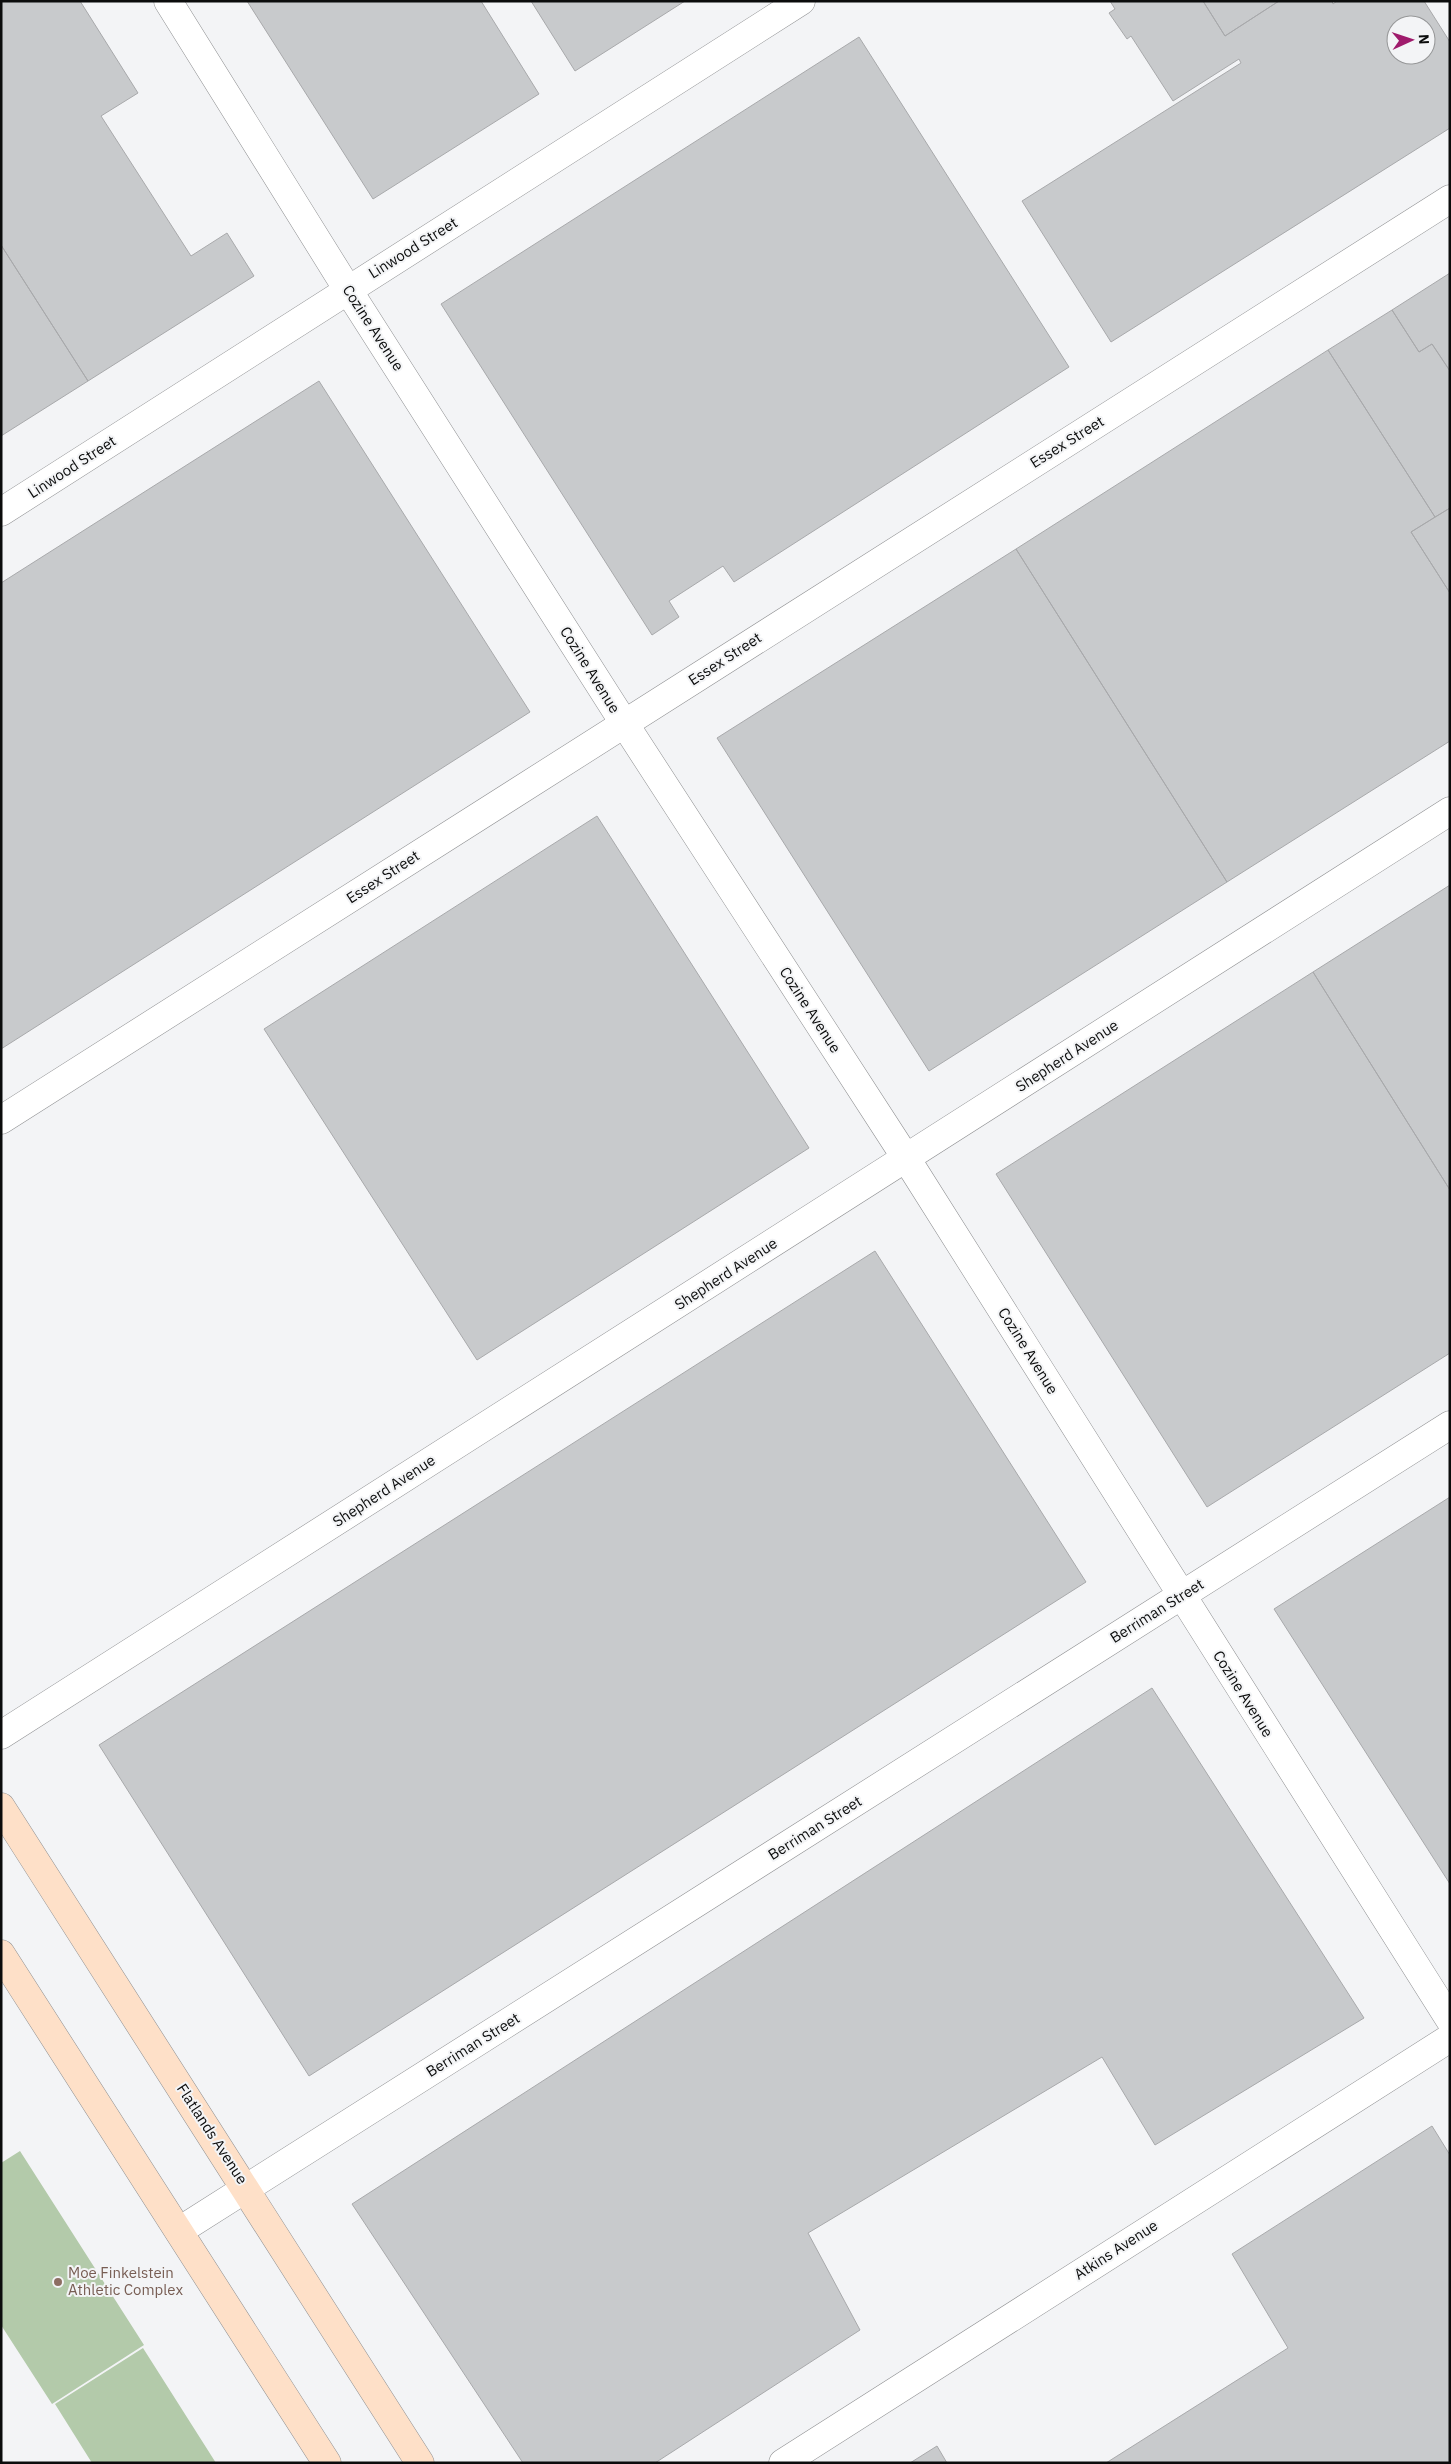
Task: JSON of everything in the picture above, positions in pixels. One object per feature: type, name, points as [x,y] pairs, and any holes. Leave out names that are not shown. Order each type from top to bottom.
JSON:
[{"type":"main road","name":"Flatlands Avenue","points":[[1,1807],[420,2463]]},
{"type":"main road","points":[[1,1954],[327,2463]]},
{"type":"street","name":"Cozine Avenue","points":[[168,1],[348,290],[624,723],[906,1158],[1450,2020]]},
{"type":"street","name":"Linwood Street","points":[[1,512],[801,1]]},
{"type":"street","name":"Essex Street","points":[[1,1120],[1450,199]]},
{"type":"street","name":"Shepherd Avenue","points":[[1,1735],[1450,811]]},
{"type":"street","name":"Berriman Street","points":[[179,2230],[1450,1424]]},
{"type":"street","name":"Atkins Avenue","points":[[783,2463],[1450,2038]]},
{"type":"green space","points":[[20,2151],[144,2345],[52,2404],[1,2325],[1,2163]]},
{"type":"green space","points":[[143,2348],[216,2463],[92,2463],[55,2404]]},
{"type":"building","points":[[1,1],[80,1],[138,93],[101,116],[191,256],[227,233],[254,276],[88,381],[1,245]]},
{"type":"building","points":[[247,1],[481,1],[539,94],[373,199]]},
{"type":"building","points":[[531,1],[685,1],[575,71]]},
{"type":"building","points":[[1110,1],[1203,1],[1225,36],[1279,1],[1332,1],[1333,4],[1337,1],[1424,1],[1433,15],[1386,15],[1386,65],[1436,65],[1436,20],[1450,42],[1450,128],[1111,342],[1022,201],[1241,63],[1239,59],[1173,101],[1131,36],[1127,39],[1109,13],[1115,9]]},
{"type":"building","points":[[1203,1],[1279,1],[1225,36]]},
{"type":"building","points":[[859,37],[1069,367],[734,582],[723,566],[669,601],[679,617],[652,635],[441,304]]},
{"type":"building","points":[[1,245],[88,381],[1,436]]},
{"type":"building","points":[[1450,273],[1450,371],[1432,344],[1419,352],[1392,310]]},
{"type":"building","points":[[1392,310],[1419,352],[1432,344],[1450,371],[1450,508],[1435,517],[1328,350]]},
{"type":"building","points":[[1328,350],[1435,517],[1411,532],[1450,593],[1450,741],[1227,882],[1016,549]]},
{"type":"building","points":[[319,381],[530,712],[1,1049],[1,583]]},
{"type":"building","points":[[1450,508],[1450,593],[1411,532]]},
{"type":"building","points":[[1016,549],[1227,882],[929,1071],[717,738]]},
{"type":"building","points":[[597,816],[809,1148],[477,1360],[264,1029]]},
{"type":"building","points":[[1450,885],[1450,1190],[1313,972]]},
{"type":"building","points":[[1313,972],[1450,1190],[1450,1353],[1207,1507],[996,1174]]},
{"type":"building","points":[[875,1251],[1086,1582],[309,2076],[99,1745]]},
{"type":"building","points":[[1450,1497],[1450,1884],[1274,1609]]},
{"type":"building","points":[[1152,1688],[1364,2018],[1155,2145],[1102,2057],[808,2233],[860,2330],[655,2463],[523,2463],[352,2204]]},
{"type":"building","points":[[1432,2126],[1450,2155],[1450,2463],[1106,2463],[1288,2348],[1232,2254]]},
{"type":"building","points":[[937,2446],[947,2463],[910,2463]]},
{"type":"place","name":"Moe Finkelstein Athletic Complex","points":[[58,2282]]}]
